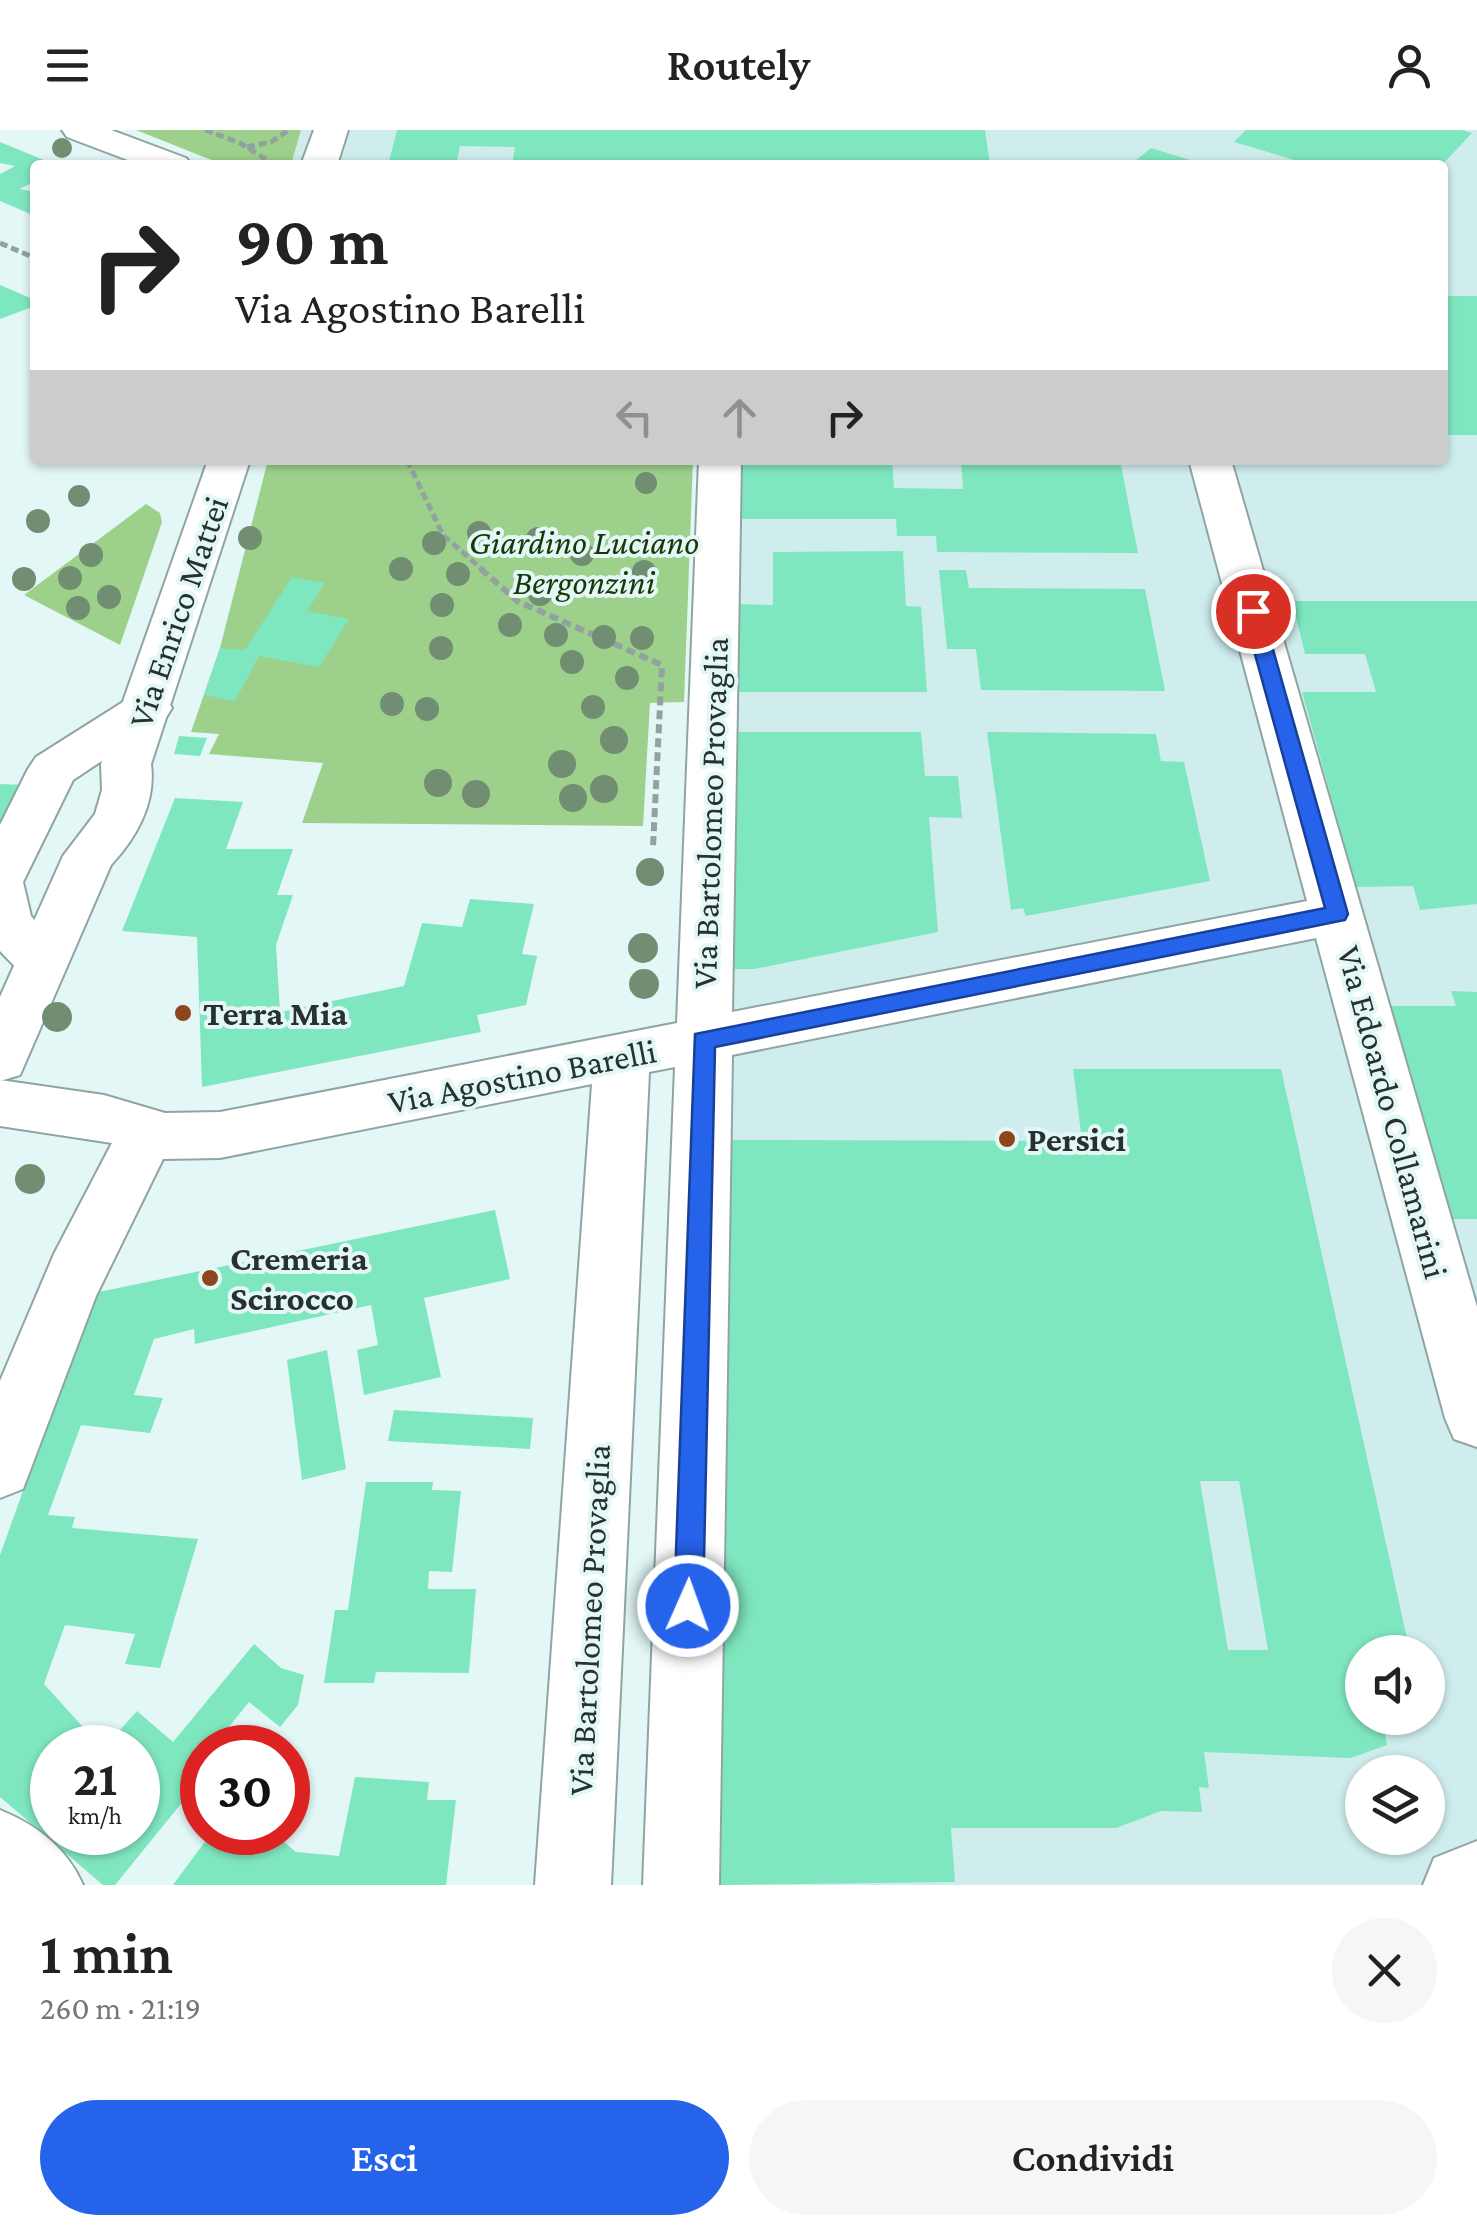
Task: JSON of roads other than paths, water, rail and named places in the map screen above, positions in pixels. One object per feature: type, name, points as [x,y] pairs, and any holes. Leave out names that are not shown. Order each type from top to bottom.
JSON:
[{"type":"street","points":[[80,130],[161,160]]},
{"type":"street","points":[[322,160],[331,130]]},
{"type":"street","name":"Via Enrico Mattei","points":[[0,1059],[22,987],[88,856],[111,834],[130,785],[126,764],[227,465]]},
{"type":"street","name":"Via Bartolomeo Provaglia","points":[[681,1885],[720,465]]},
{"type":"street","name":"Via Edoardo Collamarini","points":[[1211,465],[1477,1418]]},
{"type":"street","points":[[0,876],[53,769],[148,708]]},
{"type":"street","points":[[0,888],[22,987]]},
{"type":"street","name":"Via Agostino Barelli","points":[[0,1103],[104,1118],[149,1132],[190,1138],[220,1135],[1338,914]]},
{"type":"street","name":"Via Bartolomeo Provaglia","points":[[573,1885],[622,1056]]},
{"type":"street","points":[[0,1468],[72,1274],[96,1222],[149,1132]]},
{"type":"street","points":[[0,1847],[45,1885]]},
{"type":"street","points":[[1461,1885],[1477,1879]]},
{"type":"place","name":"Terra Mia","points":[[183,1013]]},
{"type":"place","name":"Persici","points":[[1007,1139]]},
{"type":"place","name":"Cremeria Scirocco","points":[[210,1278]]},
{"type":"park label","name":"Giardino Luciano Bergonzini","points":[[584,562]]}]
